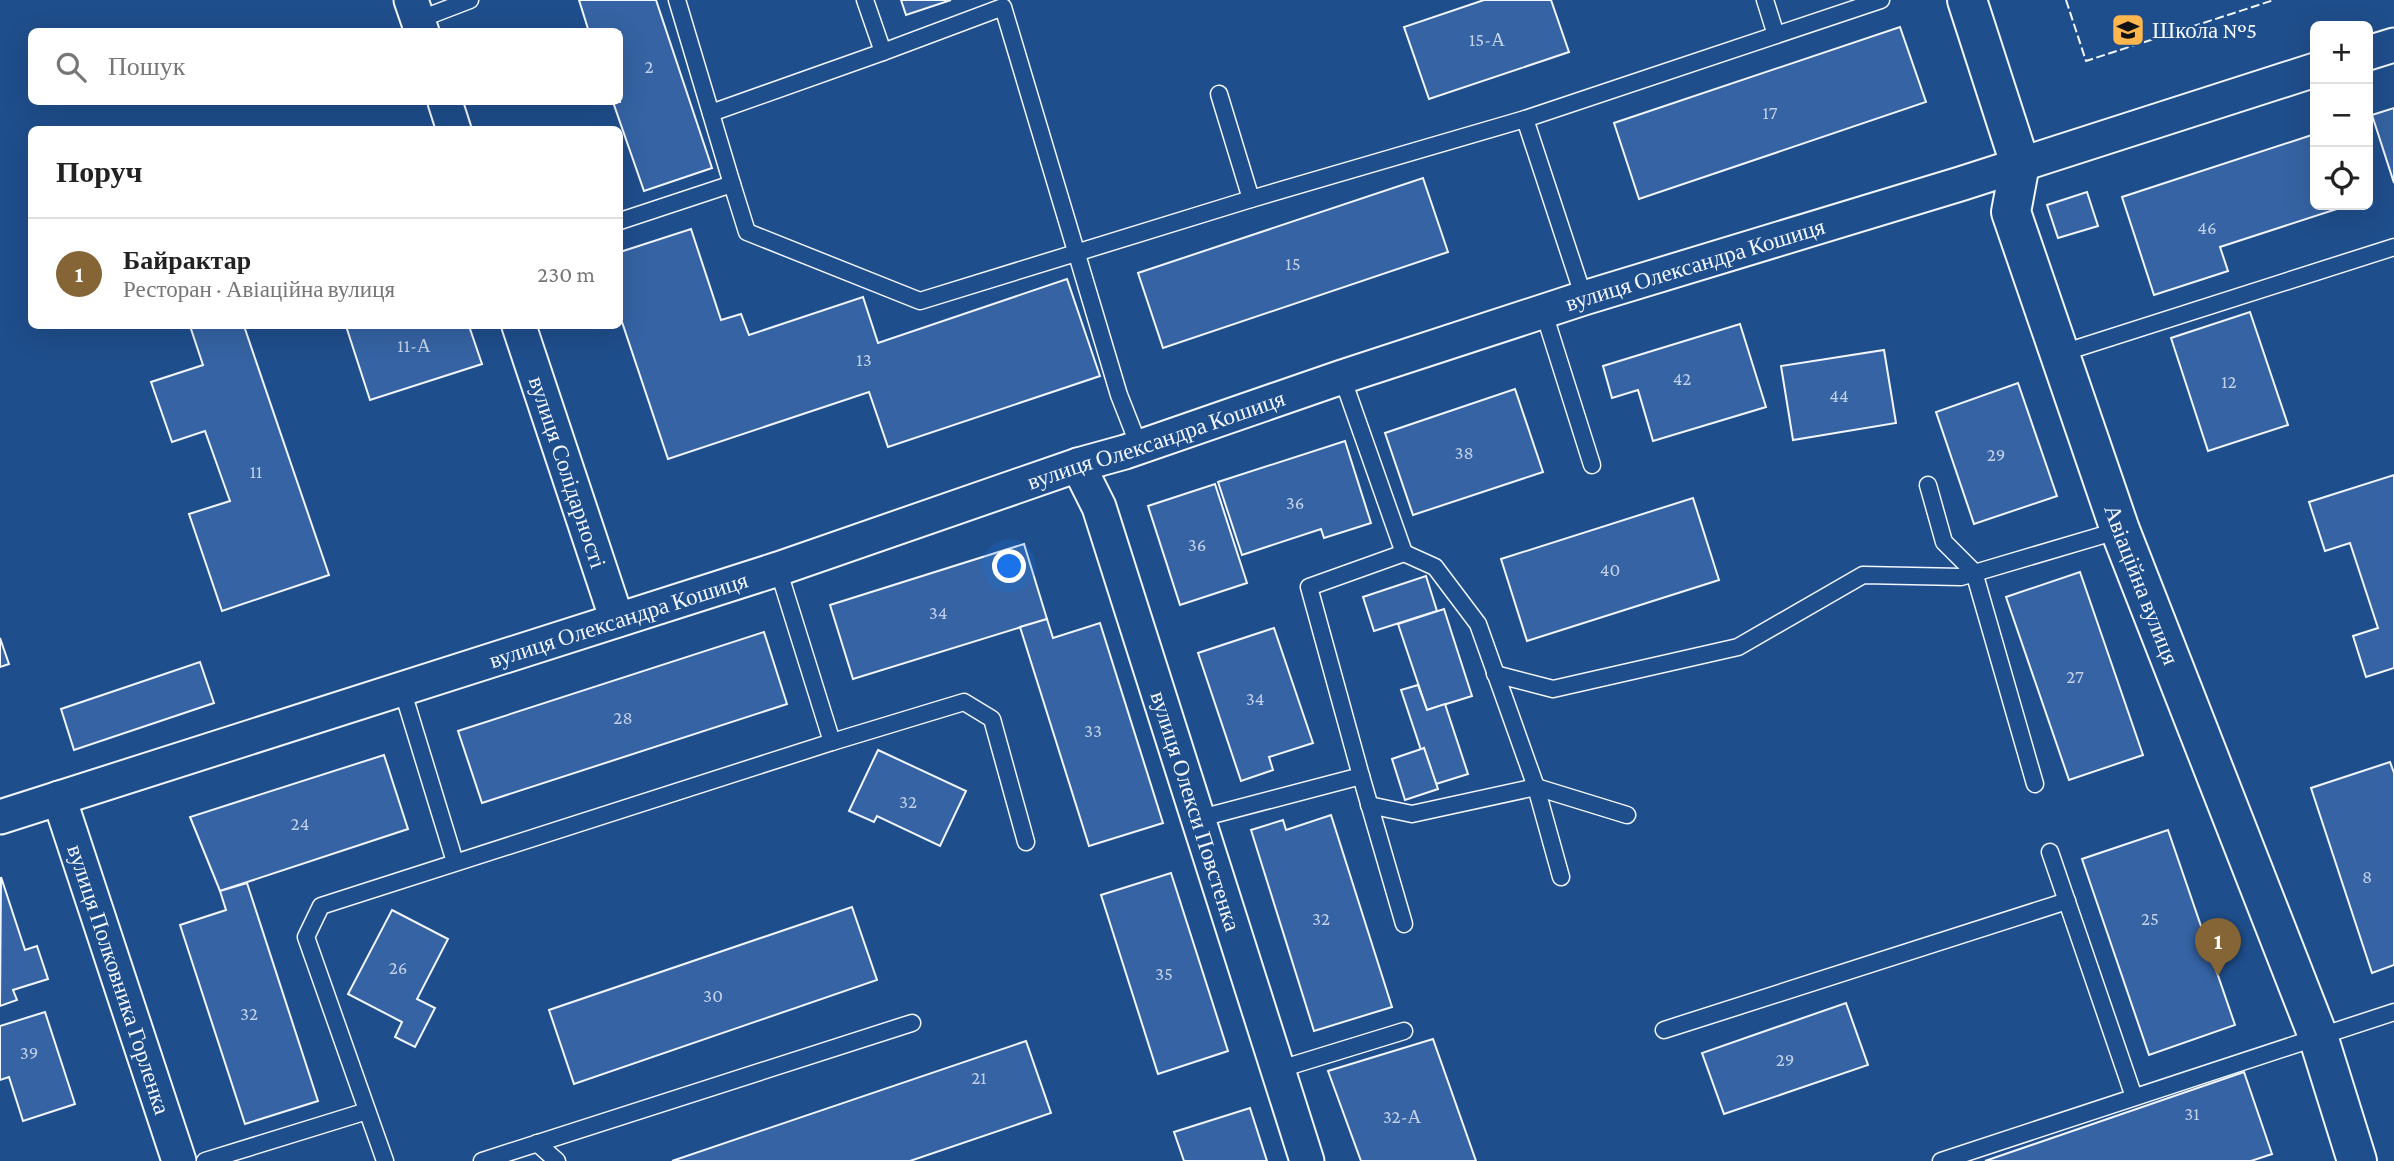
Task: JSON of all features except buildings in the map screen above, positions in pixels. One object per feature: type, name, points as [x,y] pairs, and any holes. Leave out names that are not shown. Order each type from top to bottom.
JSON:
[{"type":"street","name":"Авіаційна вулиця","points":[[1967,0],[2020,164],[2011,212],[2120,530],[2318,1036],[2357,1161]]},
{"type":"street","points":[[2373,51],[2394,45]]},
{"type":"street","name":"вулиця Олександра Кошиця","points":[[0,817],[778,569],[1078,464],[1584,298],[2310,72]]},
{"type":"street","points":[[446,105],[453,126]]},
{"type":"street","name":"вулиця Солідарності","points":[[520,329],[617,620]]},
{"type":"street","name":"вулиця Олекси Повстенка","points":[[1078,464],[1099,507],[1307,1161]]},
{"type":"street","name":"вулиця Полковника Горленка","points":[[59,798],[179,1161]]},
{"type":"lane","points":[[417,17],[470,0]]},
{"type":"lane","points":[[677,0],[747,232],[920,301],[1251,199],[1525,119],[1881,0]]},
{"type":"lane","points":[[866,0],[883,52]]},
{"type":"lane","points":[[1765,0],[1776,35]]},
{"type":"lane","points":[[711,113],[1003,7],[1119,395],[1139,446]]},
{"type":"lane","points":[[1219,93],[1251,199]]},
{"type":"lane","points":[[1525,119],[1584,298]]},
{"type":"lane","points":[[623,220],[732,184]]},
{"type":"lane","points":[[2059,354],[2394,247]]},
{"type":"lane","points":[[1544,313],[1592,465]]},
{"type":"lane","points":[[1342,377],[1404,553]]},
{"type":"lane","points":[[1928,485],[1944,542],[1974,572],[2035,784]]},
{"type":"lane","points":[[1495,674],[1553,689],[1738,647],[1863,575],[1961,577],[2120,530]]},
{"type":"lane","points":[[1404,924],[1308,587],[1404,553],[1435,567],[1478,624],[1536,787],[1561,877]]},
{"type":"lane","points":[[778,569],[832,742]]},
{"type":"lane","points":[[401,689],[455,862]]},
{"type":"lane","points":[[385,1161],[306,937],[321,906],[964,702],[992,719],[1026,842]]},
{"type":"lane","points":[[1197,819],[1361,776]]},
{"type":"lane","points":[[1369,805],[1412,814],[1536,787],[1627,815]]},
{"type":"lane","points":[[2050,852],[2134,1097]]},
{"type":"lane","points":[[1664,1030],[2067,901]]},
{"type":"lane","points":[[1941,1161],[2394,1012]]},
{"type":"lane","points":[[482,1161],[912,1023]]},
{"type":"lane","points":[[1277,1070],[1404,1031]]},
{"type":"lane","points":[[205,1161],[367,1111]]},
{"type":"lane","points":[[537,1143],[557,1161]]},
{"type":"fence","points":[[2066,0],[2086,61],[2274,0]]},
{"type":"place","name":"Школа №5","points":[[2128,30]]},
{"type":"place","name":"Байрактар","points":[[2218,976]]}]
